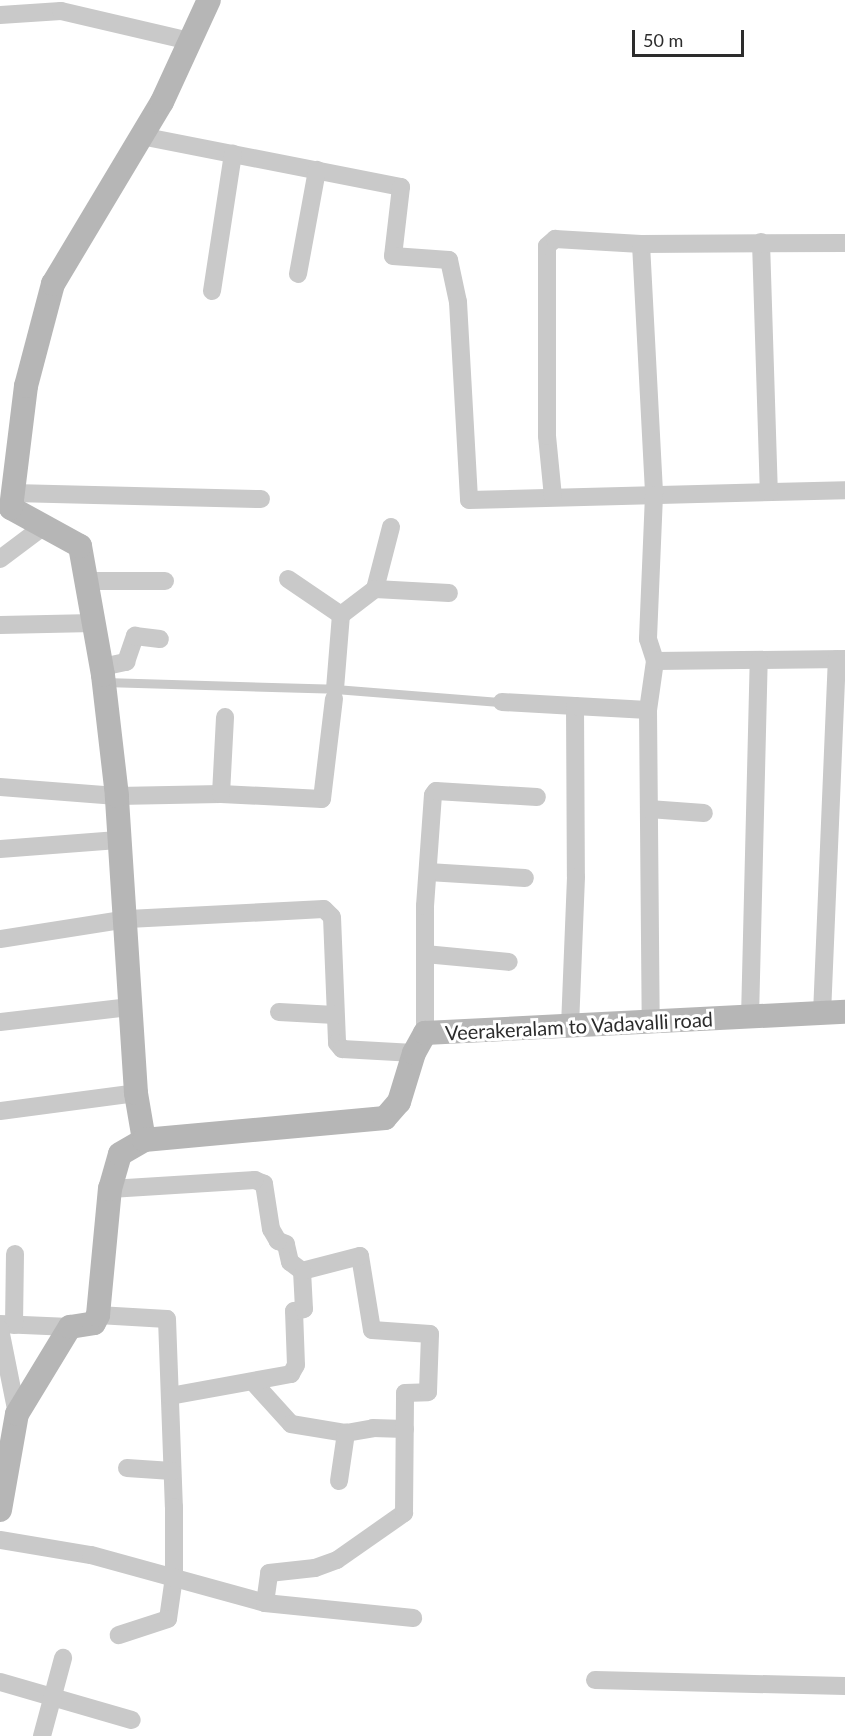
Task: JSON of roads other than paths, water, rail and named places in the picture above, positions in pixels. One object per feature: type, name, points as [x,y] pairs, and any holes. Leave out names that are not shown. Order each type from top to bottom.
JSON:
[{"type":"street","points":[[144,1140],[136,1093],[130,1007],[128,919],[118,840],[117,796],[103,674],[80,546],[11,508],[26,386],[53,284],[141,136],[209,0]]},
{"type":"street","points":[[0,15],[61,11],[190,41]]},
{"type":"street","points":[[141,136],[401,187],[393,256],[449,260],[458,302],[469,500],[845,490]]},
{"type":"street","points":[[212,291],[233,154]]},
{"type":"street","points":[[298,274],[317,170]]},
{"type":"street","points":[[553,497],[547,436],[547,246],[555,238],[640,244],[845,243]]},
{"type":"street","points":[[761,242],[769,492]]},
{"type":"street","points":[[640,244],[654,495],[648,639],[655,661],[648,710],[651,1024]]},
{"type":"street","points":[[13,493],[261,499]]},
{"type":"street","points":[[0,559],[44,526]]},
{"type":"street","points":[[0,787],[117,796],[221,794],[322,799],[341,615],[375,589],[391,527]]},
{"type":"street","points":[[288,579],[341,615]]},
{"type":"street","points":[[86,581],[165,581]]},
{"type":"street","points":[[375,589],[448,592]]},
{"type":"street","points":[[0,625],[94,623]]},
{"type":"street","points":[[103,674],[126,662],[135,636],[160,639]]},
{"type":"street","points":[[655,661],[841,659],[829,860],[837,905],[834,1013]]},
{"type":"street","points":[[750,1018],[759,660]]},
{"type":"street","points":[[502,702],[648,710]]},
{"type":"street","points":[[570,1028],[576,877],[575,706]]},
{"type":"street","points":[[221,794],[225,717]]},
{"type":"street","points":[[5,1326],[70,1327],[94,1323],[98,1315],[110,1189],[120,1154],[144,1140],[385,1118],[399,1102],[420,1043],[428,872],[436,791],[537,797]]},
{"type":"street","points":[[649,809],[704,813]]},
{"type":"street","points":[[0,849],[118,840]]},
{"type":"street","points":[[829,860],[845,845]]},
{"type":"street","points":[[428,872],[525,879]]},
{"type":"street","points":[[0,939],[128,919],[324,909],[333,917],[337,1043],[342,1049],[420,1043]]},
{"type":"street","points":[[425,954],[509,962]]},
{"type":"street","points":[[0,1022],[130,1007]]},
{"type":"street","points":[[279,1012],[335,1015]]},
{"type":"street","name":"Veerakeralam to Vadavalli road","points":[[420,1043],[506,1027],[570,1028],[834,1013]]},
{"type":"street","points":[[0,1111],[136,1093]]},
{"type":"street","points":[[110,1189],[169,1183],[209,1186],[255,1180],[264,1184],[272,1229],[278,1241],[286,1244],[290,1262],[303,1271],[360,1256],[372,1330],[430,1334],[428,1392],[405,1393],[404,1513],[338,1560],[315,1568],[269,1573],[265,1603]]},
{"type":"street","points":[[0,1510],[16,1414],[5,1326],[15,1254]]},
{"type":"street","points":[[170,1396],[254,1383],[291,1374],[296,1365],[294,1311],[304,1309],[303,1271]]},
{"type":"street","points":[[98,1315],[167,1319],[174,1577],[168,1619],[119,1635]]},
{"type":"street","points":[[16,1414],[70,1327]]},
{"type":"street","points":[[254,1383],[291,1424],[346,1433],[374,1428],[405,1429]]},
{"type":"street","points":[[339,1481],[346,1433]]},
{"type":"street","points":[[127,1468],[172,1471]]},
{"type":"street","points":[[0,1540],[91,1555],[265,1603],[413,1618]]},
{"type":"street","points":[[42,1736],[63,1658]]},
{"type":"street","points":[[595,1680],[845,1686]]},
{"type":"street","points":[[0,1682],[132,1720]]},
{"type":"lane","points":[[103,674],[334,694],[502,702]]}]
